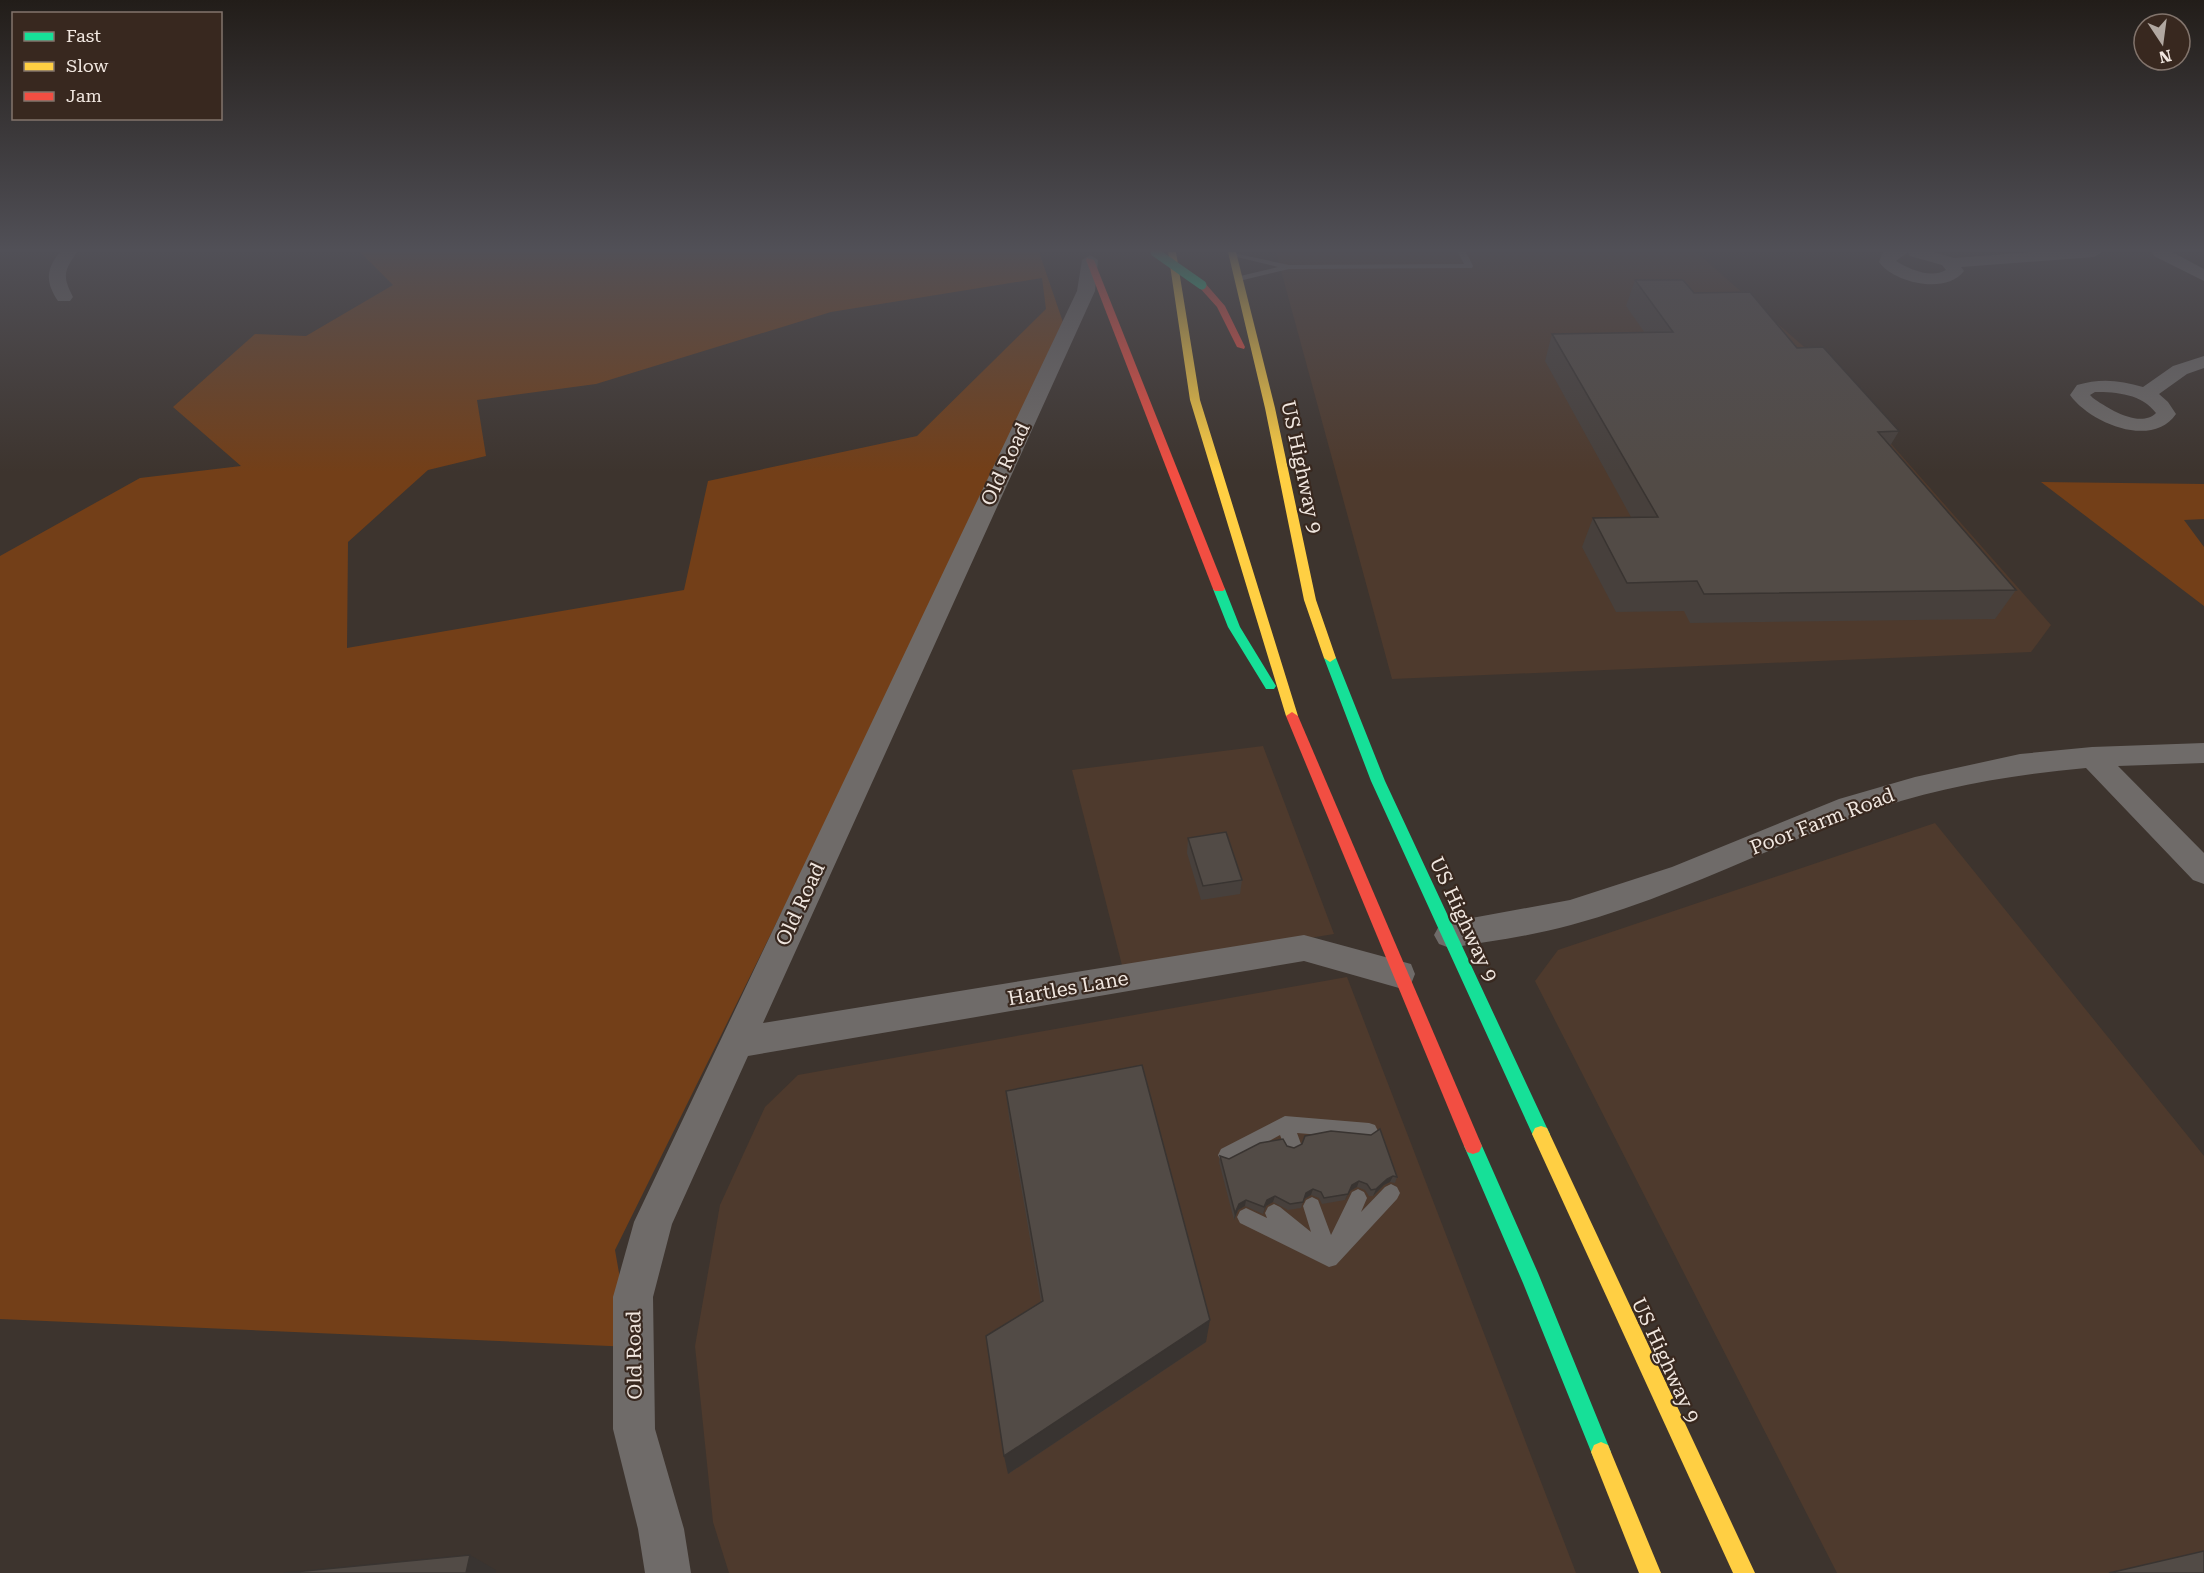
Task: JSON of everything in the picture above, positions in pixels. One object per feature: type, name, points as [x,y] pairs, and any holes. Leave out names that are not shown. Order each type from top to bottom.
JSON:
[{"type":"highway","points":[[1116,325],[1234,627],[1294,723]]},
{"type":"highway","points":[[1183,325],[1195,400],[1294,723],[1531,1280],[1650,1573]]},
{"type":"highway","points":[[1230,325],[1270,408]]},
{"type":"highway","name":"US Highway 9","points":[[1250,325],[1270,408],[1310,600],[1332,664],[1378,781],[1744,1573]]},
{"type":"street","name":"Old Road","points":[[668,1573],[663,1539],[634,1429],[633,1297],[652,1222],[1070,325]]},
{"type":"street","points":[[2145,395],[2173,374],[2194,363],[2204,363]]},
{"type":"street","name":"Poor Farm Road","points":[[1450,935],[1570,913],[1683,875],[1850,807],[1915,787],[2020,764],[2092,757],[2204,753]]},
{"type":"street","points":[[2092,757],[2204,872]]},
{"type":"street","name":"Hartles Lane","points":[[735,1043],[1304,948],[1399,974]]},
{"type":"lane","points":[[1285,1124],[1337,1137]]},
{"type":"lane","points":[[1285,1124],[1292,1144]]},
{"type":"lane","points":[[1256,1150],[1285,1124]]},
{"type":"lane","points":[[1227,1155],[1285,1124],[1369,1131]]},
{"type":"lane","points":[[1329,1258],[1391,1193]]},
{"type":"lane","points":[[1329,1258],[1358,1198]]},
{"type":"lane","points":[[1312,1206],[1329,1258]]},
{"type":"lane","points":[[1274,1213],[1329,1258]]},
{"type":"lane","points":[[1246,1217],[1329,1258]]},
{"type":"shaded area","points":[[324,325],[787,325],[596,384],[477,400],[486,456],[428,470],[348,542],[347,648],[684,590],[708,481],[917,436],[1029,325],[1064,325],[1067,334],[615,1250],[632,1347],[0,1319],[0,556],[140,478],[241,466],[173,407],[255,334],[306,336]]},
{"type":"shaded area","points":[[1296,325],[1780,325],[1810,352],[2051,625],[2031,652],[1392,679]]},
{"type":"shaded area","points":[[2041,482],[2204,484],[2204,519],[2184,520],[2204,547],[2204,606]]},
{"type":"shaded area","points":[[1263,746],[1334,934],[1123,969],[1072,770]]},
{"type":"shaded area","points":[[1935,823],[2204,1156],[2204,1573],[1837,1573],[1535,981],[1558,950]]},
{"type":"shaded area","points":[[1347,977],[1576,1573],[729,1573],[713,1522],[695,1346],[720,1205],[765,1107],[798,1075]]},
{"type":"building","points":[[1668,325],[1778,325],[1797,348],[1823,347],[1899,431],[1878,432],[2016,590],[1704,594],[1697,581],[1627,583],[1593,518],[1658,517],[1552,334],[1673,332]]},
{"type":"building","points":[[1226,832],[1242,880],[1203,886],[1188,838]]},
{"type":"building","points":[[1142,1065],[1210,1320],[1004,1456],[986,1336],[1043,1301],[1006,1091]]},
{"type":"building","points":[[1380,1129],[1397,1177],[1387,1179],[1376,1189],[1371,1190],[1367,1184],[1359,1181],[1352,1185],[1348,1194],[1324,1198],[1321,1192],[1313,1189],[1306,1193],[1303,1202],[1290,1204],[1275,1196],[1267,1200],[1264,1207],[1246,1200],[1239,1204],[1235,1213],[1220,1156],[1229,1159],[1260,1143],[1283,1139],[1287,1146],[1294,1148],[1302,1144],[1305,1136],[1331,1131],[1371,1135]]},
{"type":"building","points":[[2204,1551],[2204,1573],[2109,1573]]},
{"type":"building","points":[[470,1555],[466,1573],[284,1573]]},
{"type":"traffic: fast","points":[[1219,589],[1234,627],[1270,686]]},
{"type":"traffic: fast","points":[[1330,658],[1378,781],[1541,1134]]},
{"type":"traffic: fast","points":[[1473,1146],[1601,1452]]},
{"type":"traffic: slow","points":[[1183,325],[1195,400],[1292,716]]},
{"type":"traffic: slow","points":[[1250,325],[1270,408],[1310,600],[1330,658]]},
{"type":"traffic: slow","points":[[1541,1134],[1744,1573]]},
{"type":"traffic: slow","points":[[1601,1452],[1650,1573]]},
{"type":"traffic: jam","points":[[1116,325],[1219,589]]},
{"type":"traffic: jam","points":[[1230,325],[1241,347]]},
{"type":"traffic: jam","points":[[1292,716],[1473,1146]]}]
